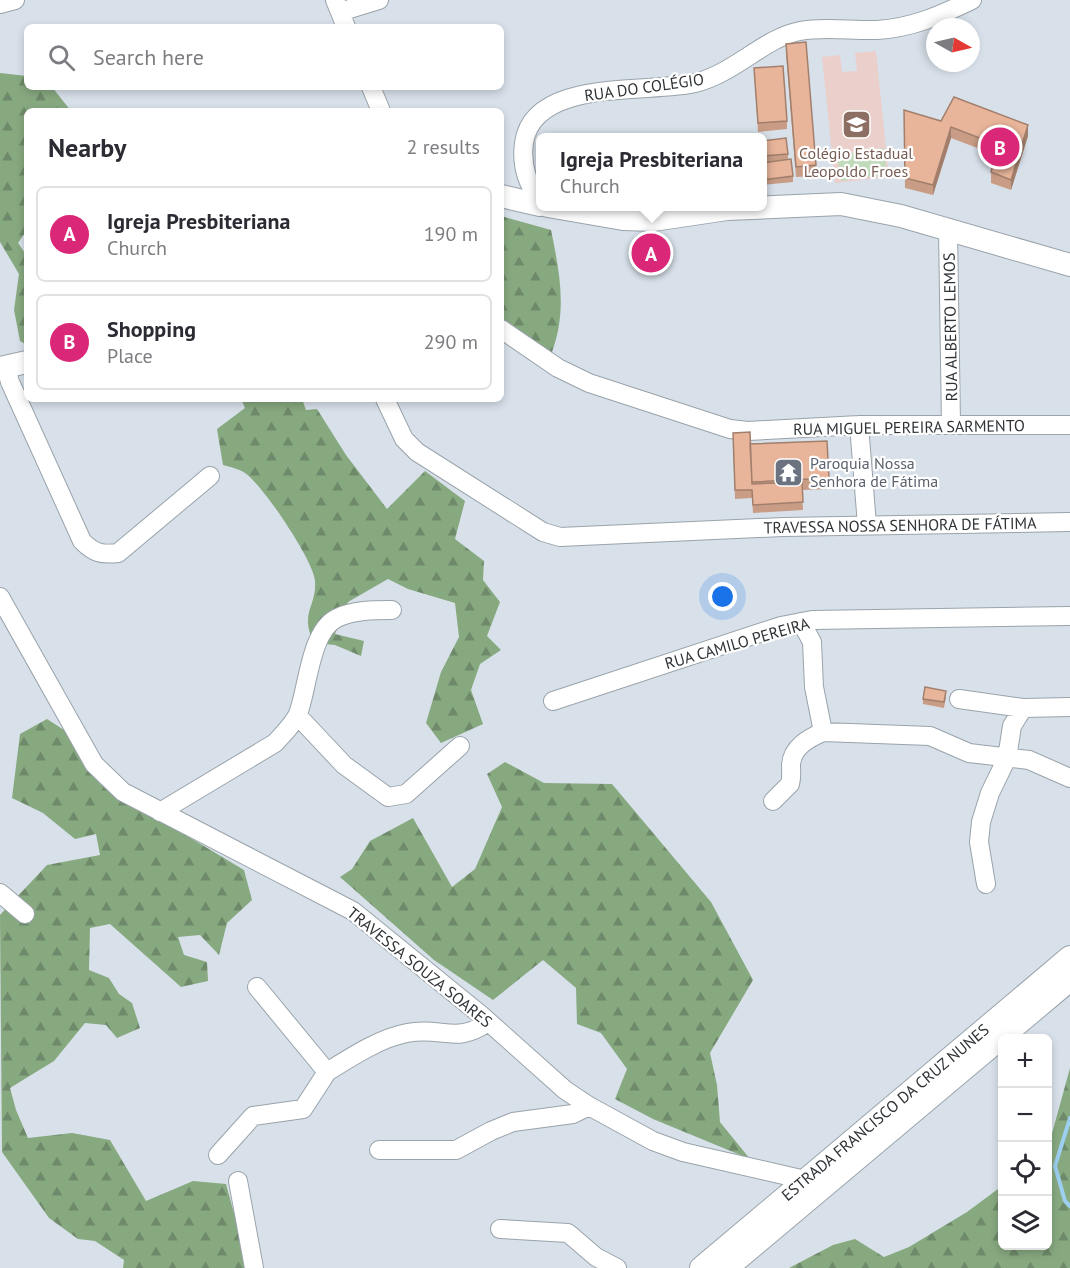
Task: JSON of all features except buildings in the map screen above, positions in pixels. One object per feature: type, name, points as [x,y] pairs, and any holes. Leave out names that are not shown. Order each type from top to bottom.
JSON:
[{"type":"main road","points":[[504,197],[536,202]]},
{"type":"main road","points":[[767,207],[841,204],[948,229],[1070,265]]},
{"type":"main road","points":[[582,211],[622,219],[653,220],[714,211]]},
{"type":"main road","name":"ESTRADA FRANCISCO DA CRUZ NUNES","points":[[727,1268],[815,1183],[1070,957]]},
{"type":"main road","name":"ESTRADA FRANCISCO DA CRUZ NUNES","points":[[701,1268],[815,1183],[1070,980]]},
{"type":"street","points":[[0,4],[15,0]]},
{"type":"street","points":[[341,13],[379,0]]},
{"type":"street","name":"RUA DO COLÉGIO","points":[[536,191],[527,181],[524,170],[525,134],[532,120],[560,103],[604,91],[707,80],[729,70],[782,37],[800,31],[879,30],[910,26],[965,1]]},
{"type":"street","points":[[372,90],[380,108]]},
{"type":"street","points":[[504,186],[536,199]]},
{"type":"street","name":"RUA ALBERTO LEMOS","points":[[948,229],[951,425]]},
{"type":"street","name":"RUA MIGUEL PEREIRA SARMENTO","points":[[504,331],[558,368],[589,383],[712,424],[748,431],[859,425],[1070,424]]},
{"type":"street","points":[[11,366],[10,382],[82,541],[92,552],[105,555],[118,553],[210,476]]},
{"type":"street","name":"TRAVESSA NOSSA SENHORA DE FÁTIMA","points":[[386,402],[399,430],[417,452],[543,532],[560,537],[867,525],[1070,522]]},
{"type":"street","points":[[859,425],[867,525]]},
{"type":"street","name":"TRAVESSA SOUZA SOARES","points":[[0,597],[94,764],[123,792],[353,911],[488,1022],[565,1090],[589,1106],[653,1141],[683,1152],[815,1183]]},
{"type":"street","points":[[160,812],[275,742],[298,716],[319,640],[326,626],[338,618],[365,611],[392,610]]},
{"type":"street","name":"RUA CAMILO PEREIRA","points":[[553,701],[801,622],[843,618],[1070,616]]},
{"type":"street","points":[[801,622],[812,642],[815,693],[823,732]]},
{"type":"street","points":[[959,699],[1023,708],[1070,707]]},
{"type":"street","points":[[986,884],[979,842],[981,822],[990,793],[1007,758],[1012,726],[1023,708]]},
{"type":"street","points":[[298,716],[344,765],[388,796],[406,794],[460,746]]},
{"type":"street","points":[[773,801],[790,784],[791,763],[795,751],[809,738],[823,732],[930,736],[962,751],[1029,760],[1070,778]]},
{"type":"street","points":[[0,893],[25,914]]},
{"type":"street","points":[[257,987],[327,1072]]},
{"type":"street","points":[[218,1155],[253,1116],[303,1109],[327,1072],[405,1033],[423,1030],[466,1034],[488,1022]]},
{"type":"street","points":[[379,1150],[456,1150],[513,1122],[573,1114],[589,1106]]},
{"type":"street","points":[[238,1180],[254,1268]]},
{"type":"street","points":[[500,1229],[568,1233],[596,1257],[617,1268]]},
{"type":"shaded area","name":"Colégio Estadual Leopoldo Froes","points":[[876,51],[889,177],[835,183],[822,57],[840,55],[842,72],[857,71],[855,53]]},
{"type":"green space","points":[[0,73],[24,76],[24,90],[54,90],[69,108],[24,108],[24,234],[18,243],[24,252],[24,343],[20,341],[14,310],[19,274],[0,242]]},
{"type":"green space","points":[[883,148],[887,174],[841,181],[837,155]]},
{"type":"green space","points":[[504,217],[551,230],[557,262],[561,309],[556,341],[550,357],[504,327]]},
{"type":"green space","points":[[242,402],[303,402],[306,410],[317,409],[346,455],[387,509],[425,471],[465,501],[455,539],[484,561],[483,580],[500,602],[487,636],[501,650],[480,664],[471,690],[483,724],[441,743],[426,723],[441,672],[459,637],[455,603],[408,589],[388,579],[348,602],[335,634],[364,641],[361,656],[335,645],[314,643],[308,617],[314,597],[315,581],[306,557],[286,524],[253,480],[243,472],[223,465],[217,429],[245,408]]},
{"type":"green space","points":[[47,719],[67,732],[100,784],[244,870],[252,900],[227,923],[219,955],[200,935],[178,937],[184,955],[207,962],[208,981],[181,987],[110,924],[90,928],[89,970],[109,978],[119,994],[132,1003],[140,1028],[117,1038],[106,1025],[85,1023],[54,1061],[10,1088],[16,1110],[28,1138],[72,1133],[110,1140],[146,1201],[193,1181],[226,1184],[249,1268],[123,1268],[124,1260],[95,1241],[78,1239],[49,1218],[2,1152],[0,915],[47,865],[100,855],[96,834],[75,839],[43,813],[12,798],[20,734]]},
{"type":"green space","points":[[505,762],[544,783],[612,784],[711,902],[753,980],[710,1053],[717,1085],[720,1122],[750,1159],[653,1119],[615,1099],[627,1069],[601,1033],[577,1024],[576,988],[543,960],[493,1000],[434,960],[340,877],[352,869],[370,841],[413,818],[452,887],[475,869],[502,807],[487,774]]},
{"type":"green space","points":[[1070,1068],[1070,1268],[789,1268],[833,1245],[855,1239],[884,1257],[909,1247],[967,1212],[998,1189],[998,1250],[1052,1250],[1052,1133]]},
{"type":"waterway","points":[[1070,1118],[1055,1166],[1065,1201],[1070,1206]]},
{"type":"place","name":"Colégio Estadual Leopoldo Froes","points":[[856,125]]},
{"type":"place","name":"Shopping","points":[[1000,147]]},
{"type":"place","name":"Igreja Presbiteriana","points":[[651,253]]},
{"type":"place","name":"Paroquia Nossa Senhora de Fátima","points":[[789,472]]}]
